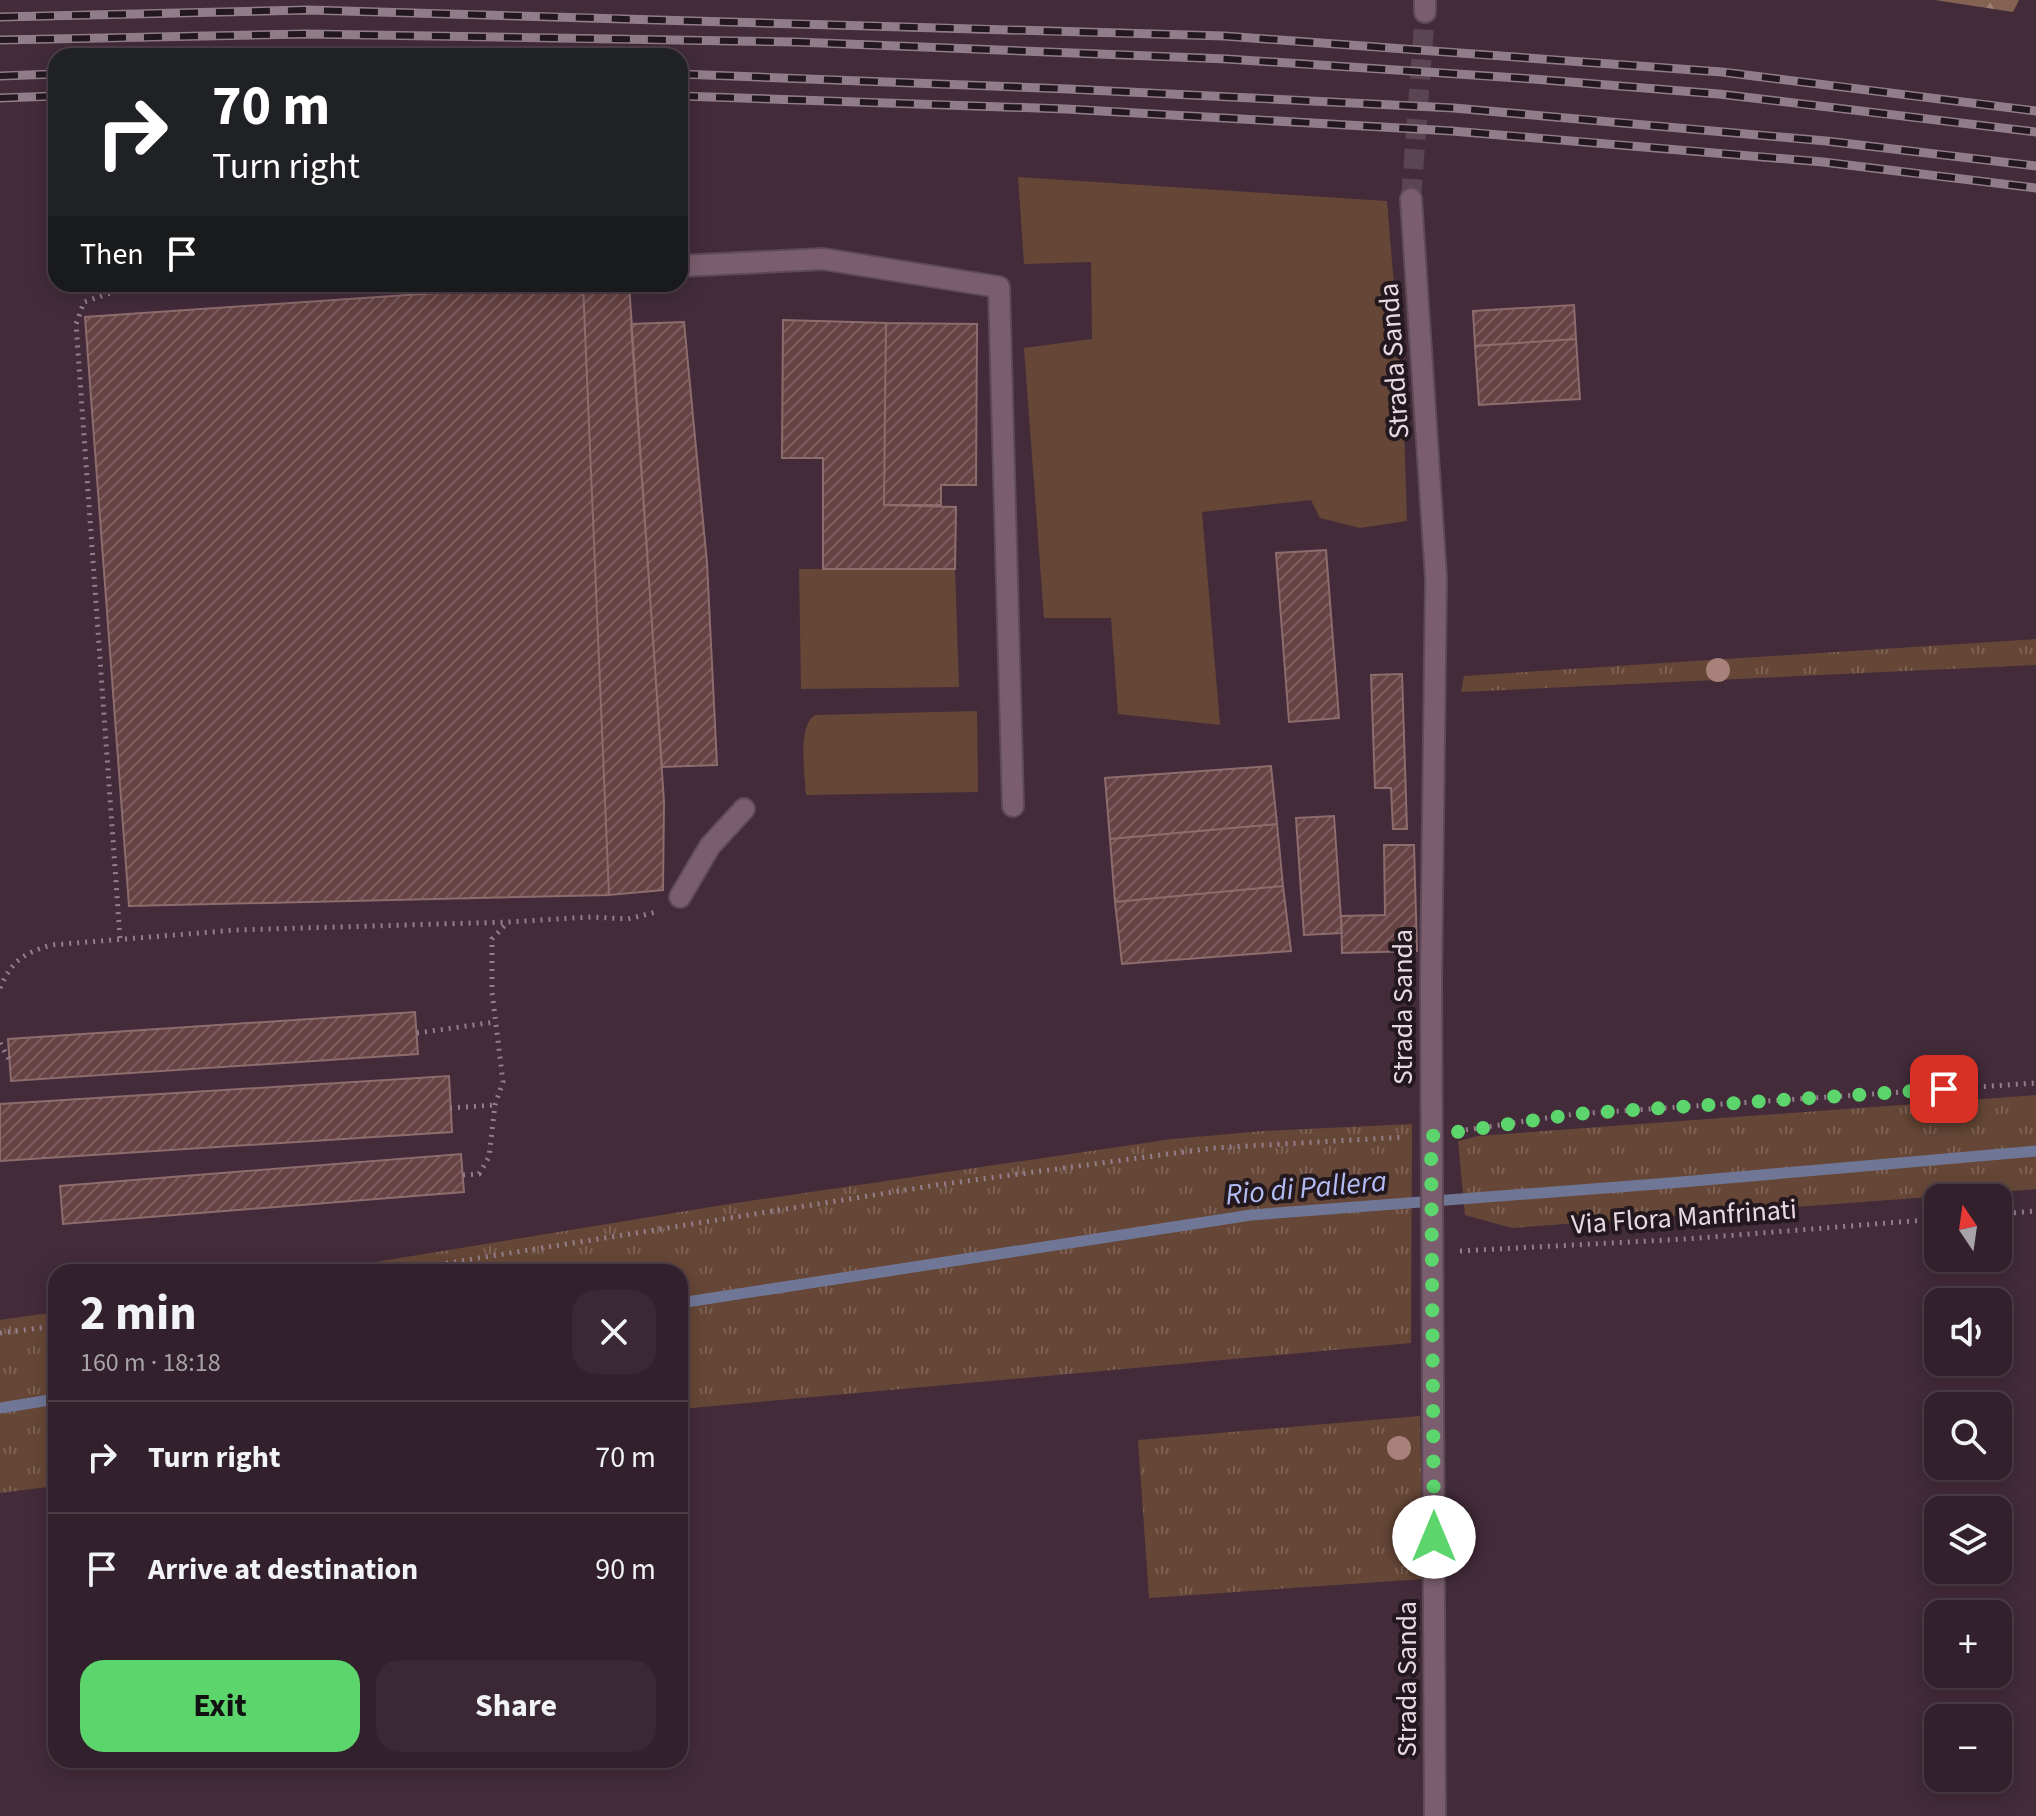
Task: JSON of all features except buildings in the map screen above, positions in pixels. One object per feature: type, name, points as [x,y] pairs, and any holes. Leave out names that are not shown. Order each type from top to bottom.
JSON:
[{"type":"street","name":"Strada Sanda","points":[[1411,199],[1436,578],[1431,861],[1435,1816]]},
{"type":"street","points":[[688,266],[823,259],[999,287],[1013,806]]},
{"type":"street","points":[[680,897],[710,846],[744,809]]},
{"type":"path","points":[[113,292],[84,302],[76,324],[120,938]]},
{"type":"path","points":[[0,988],[9,967],[29,952],[51,945],[250,929],[591,917],[628,919],[661,911],[680,897]]},
{"type":"path","points":[[463,1175],[479,1174],[489,1157],[495,1105],[503,1082],[492,992],[492,939],[508,922]]},
{"type":"path","points":[[417,1033],[495,1022]]},
{"type":"path","points":[[0,1043],[9,1059]]},
{"type":"path","points":[[441,1264],[937,1185],[1213,1148],[1431,1136],[1575,1114],[2036,1083]]},
{"type":"path","points":[[450,1108],[495,1105]]},
{"type":"path","points":[[2012,1213],[2036,1211]]},
{"type":"path","name":"Via Flora Manfrinati","points":[[1432,1253],[1686,1239],[1924,1220]]},
{"type":"path","points":[[0,1333],[48,1327]]},
{"type":"green space","points":[[1935,0],[2019,0],[2013,12]]},
{"type":"green space","points":[[1018,177],[1387,201],[1403,394],[1407,521],[1360,528],[1320,518],[1311,500],[1202,512],[1220,725],[1118,714],[1111,618],[1044,618],[1024,348],[1092,339],[1091,262],[1024,264]]},
{"type":"green space","points":[[799,569],[955,569],[959,687],[801,689]]},
{"type":"green space","points":[[2036,639],[2036,665],[1461,692],[1464,676]]},
{"type":"green space","points":[[977,711],[978,792],[806,795],[804,740],[809,721],[815,715]]},
{"type":"green space","points":[[2036,1095],[2036,1189],[2012,1191],[2012,1184],[1924,1184],[1924,1197],[1512,1228],[1465,1215],[1458,1141],[1478,1136]]},
{"type":"green space","points":[[1412,1124],[1411,1343],[688,1408],[688,1264],[363,1264],[729,1204],[1172,1139]]},
{"type":"green space","points":[[48,1313],[48,1487],[0,1493],[0,1320]]},
{"type":"green space","points":[[1420,1416],[1423,1579],[1149,1598],[1138,1440]]},
{"type":"waterway","name":"Rio di Pallera","points":[[688,1302],[1251,1215],[2036,1151]]},
{"type":"waterway","name":"Rio di Pallera","points":[[0,1408],[48,1400]]},
{"type":"tunnel","points":[[1411,199],[1425,12]]},
{"type":"railway","points":[[0,17],[308,10],[1224,36],[1722,72],[2036,111]]},
{"type":"railway","points":[[0,40],[306,34],[796,42],[1227,59],[1719,94],[2036,132]]},
{"type":"railway","points":[[0,76],[48,74]]},
{"type":"railway","points":[[688,74],[1454,108],[1826,141],[2036,166]]},
{"type":"railway","points":[[0,98],[48,96]]},
{"type":"railway","points":[[688,96],[1066,109],[1452,131],[1823,162],[2036,188]]},
{"type":"route","points":[[1434,1537],[1431,1136],[1575,1114],[1944,1089]]}]
